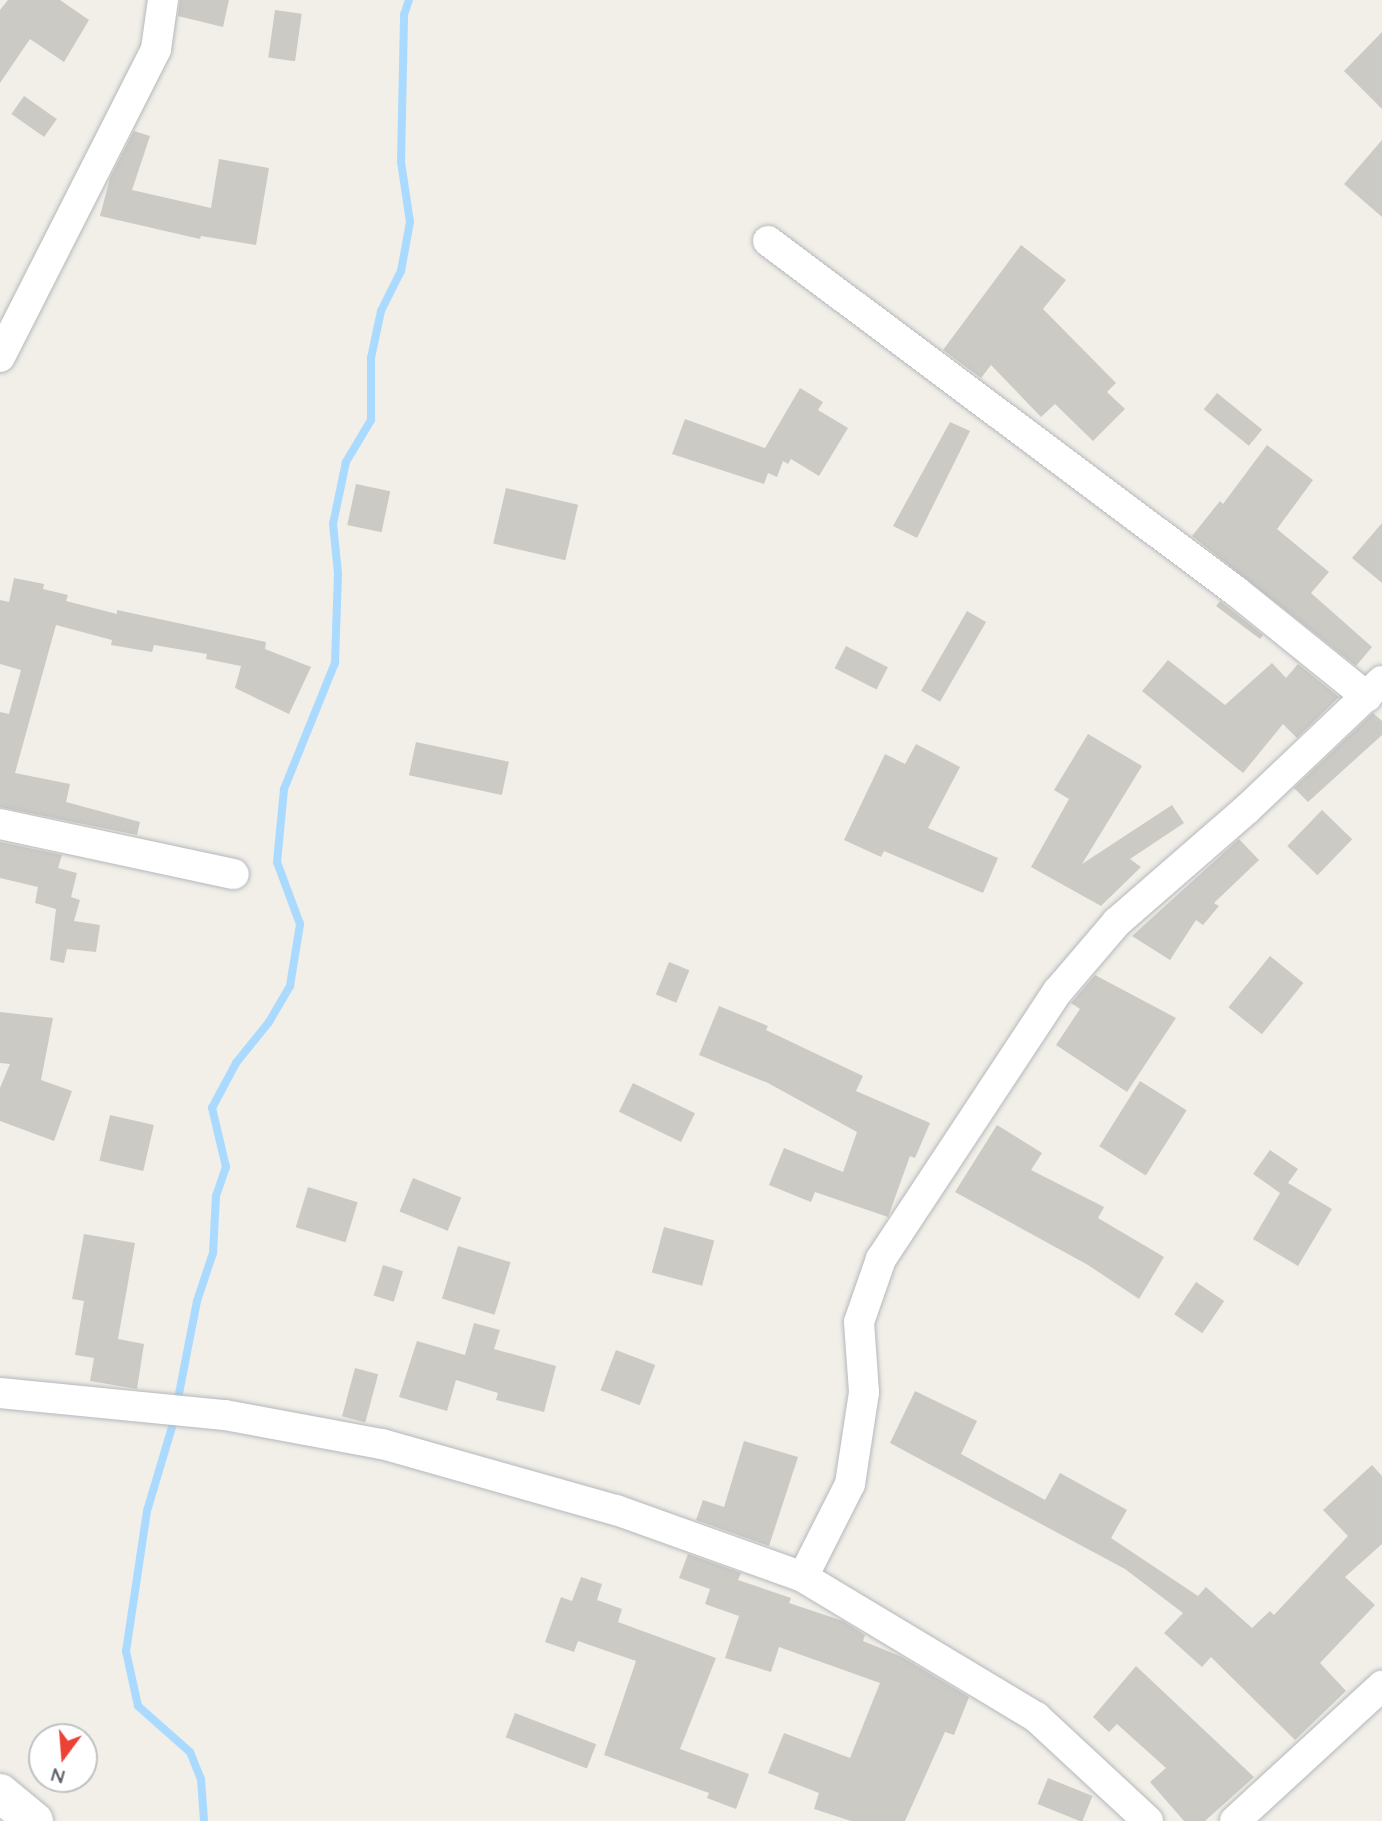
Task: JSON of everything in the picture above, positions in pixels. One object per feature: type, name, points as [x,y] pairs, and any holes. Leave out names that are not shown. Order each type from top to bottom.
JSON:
[{"type":"main road","points":[[0,1793],[34,1821]]},
{"type":"street","points":[[0,357],[156,49],[163,0]]},
{"type":"street","points":[[768,241],[1237,592],[1375,689],[1116,922],[1058,991],[881,1259],[859,1322],[864,1392],[850,1484],[803,1577]]},
{"type":"street","points":[[0,824],[234,874]]},
{"type":"street","points":[[0,1393],[225,1415],[422,1455],[616,1510],[803,1577],[1036,1717],[1148,1821]]},
{"type":"street","points":[[1235,1821],[1382,1686]]},
{"type":"building","points":[[8,0],[60,0],[89,20],[64,62],[30,39],[0,83],[0,10]]},
{"type":"building","points":[[180,0],[229,0],[223,27],[178,16]]},
{"type":"building","points":[[275,10],[302,14],[295,61],[268,58]]},
{"type":"building","points":[[1382,32],[1382,109],[1344,71]]},
{"type":"building","points":[[24,96],[57,119],[44,137],[11,114]]},
{"type":"building","points":[[134,131],[150,136],[132,190],[211,208],[219,159],[269,168],[256,245],[201,236],[200,239],[100,216],[110,178]]},
{"type":"building","points":[[1382,140],[1382,217],[1344,184]]},
{"type":"building","points":[[1021,245],[1066,280],[1043,309],[1116,383],[1107,392],[1125,409],[1093,441],[1055,404],[1041,417],[991,365],[981,378],[943,350]]},
{"type":"building","points":[[800,388],[823,402],[818,410],[848,428],[819,476],[791,459],[788,464],[783,461],[777,477],[768,473],[764,484],[672,454],[685,419],[765,448]]},
{"type":"building","points":[[1217,393],[1262,430],[1249,446],[1204,409]]},
{"type":"building","points":[[950,422],[970,431],[917,538],[893,526]]},
{"type":"building","points":[[1267,445],[1313,480],[1277,529],[1329,572],[1311,593],[1372,647],[1356,666],[1192,536],[1220,501],[1223,504]]},
{"type":"building","points":[[356,484],[390,491],[382,532],[347,525]]},
{"type":"building","points":[[506,488],[578,505],[565,560],[493,544]]},
{"type":"building","points":[[1382,523],[1382,583],[1352,558]]},
{"type":"building","points":[[14,578],[44,584],[43,589],[68,595],[66,601],[117,614],[117,610],[266,642],[265,649],[311,667],[289,714],[235,688],[241,666],[206,659],[207,654],[154,645],[152,652],[111,645],[112,640],[56,625],[15,773],[70,784],[66,802],[140,822],[137,835],[0,807],[0,712],[9,714],[21,670],[0,664],[0,600],[9,602]]},
{"type":"building","points":[[1220,601],[1263,635],[1260,639],[1216,606]]},
{"type":"building","points":[[967,611],[986,622],[940,702],[921,691]]},
{"type":"building","points":[[846,646],[888,667],[877,690],[835,668]]},
{"type":"building","points":[[1168,660],[1225,705],[1272,663],[1286,678],[1298,664],[1339,697],[1297,738],[1283,724],[1243,773],[1142,691]]},
{"type":"building","points":[[1373,713],[1382,721],[1382,735],[1308,802],[1294,788]]},
{"type":"building","points":[[1088,734],[1142,766],[1082,864],[1172,805],[1184,823],[1130,859],[1141,867],[1101,906],[1031,867],[1069,799],[1054,790]]},
{"type":"building","points":[[416,742],[509,762],[502,795],[409,775]]},
{"type":"building","points":[[916,744],[960,767],[928,828],[998,858],[983,893],[884,851],[881,857],[844,840],[885,754],[905,764]]},
{"type":"building","points":[[1322,810],[1352,839],[1317,875],[1287,846]]},
{"type":"building","points":[[1239,839],[1259,860],[1214,903],[1219,906],[1203,925],[1196,920],[1170,960],[1132,936]]},
{"type":"building","points":[[0,842],[62,855],[58,868],[77,873],[71,897],[80,900],[74,921],[100,925],[96,952],[67,949],[64,963],[50,960],[56,909],[35,903],[38,887],[0,878]]},
{"type":"building","points":[[1270,956],[1303,983],[1262,1034],[1228,1007]]},
{"type":"building","points":[[669,962],[689,970],[676,1003],[656,994]]},
{"type":"building","points":[[1095,975],[1176,1018],[1127,1092],[1056,1045],[1080,1009],[1071,1003]]},
{"type":"building","points":[[719,1006],[768,1026],[766,1030],[863,1076],[856,1091],[930,1123],[915,1158],[910,1156],[888,1217],[815,1192],[811,1202],[769,1185],[784,1148],[843,1172],[857,1132],[768,1083],[699,1055]]},
{"type":"building","points":[[0,1012],[53,1018],[41,1080],[72,1091],[54,1141],[0,1121],[0,1088],[10,1064],[0,1063]]},
{"type":"building","points":[[1140,1081],[1187,1110],[1146,1175],[1099,1146]]},
{"type":"building","points":[[633,1083],[695,1113],[681,1142],[619,1112]]},
{"type":"building","points":[[110,1115],[154,1125],[143,1171],[99,1161]]},
{"type":"building","points":[[997,1125],[1042,1153],[1031,1170],[1104,1207],[1098,1218],[1164,1257],[1139,1299],[1088,1265],[955,1192]]},
{"type":"building","points":[[1270,1150],[1298,1169],[1288,1183],[1332,1209],[1298,1266],[1253,1239],[1280,1193],[1253,1174]]},
{"type":"building","points":[[413,1178],[461,1197],[448,1231],[400,1211]]},
{"type":"building","points":[[308,1187],[358,1202],[345,1242],[296,1227]]},
{"type":"building","points":[[664,1227],[714,1240],[702,1286],[652,1272]]},
{"type":"building","points":[[84,1234],[135,1243],[118,1339],[144,1344],[137,1389],[90,1381],[94,1358],[75,1355],[84,1301],[72,1299]]},
{"type":"building","points":[[458,1246],[511,1262],[495,1315],[442,1299]]},
{"type":"building","points":[[383,1265],[403,1271],[394,1302],[374,1296]]},
{"type":"building","points":[[1196,1282],[1224,1301],[1202,1333],[1174,1314]]},
{"type":"building","points":[[474,1323],[500,1330],[494,1349],[556,1366],[544,1412],[496,1400],[498,1393],[456,1380],[447,1411],[399,1397],[417,1341],[465,1355]]},
{"type":"building","points":[[616,1350],[655,1365],[640,1405],[601,1390]]},
{"type":"building","points":[[355,1368],[378,1374],[365,1423],[342,1416]]},
{"type":"building","points":[[915,1391],[977,1421],[961,1454],[1045,1500],[1060,1473],[1127,1510],[1111,1538],[1198,1596],[1206,1587],[1252,1628],[1270,1611],[1274,1615],[1348,1536],[1323,1510],[1372,1465],[1382,1476],[1382,1544],[1345,1577],[1375,1605],[1320,1663],[1346,1691],[1295,1740],[1211,1657],[1202,1667],[1164,1633],[1183,1613],[1125,1569],[890,1443]]},
{"type":"building","points":[[744,1441],[798,1457],[769,1546],[696,1520],[703,1500],[724,1507]]},
{"type":"building","points":[[688,1554],[741,1573],[738,1580],[791,1598],[789,1603],[843,1621],[865,1635],[863,1641],[902,1657],[969,1697],[954,1735],[945,1732],[905,1821],[851,1821],[814,1809],[819,1793],[768,1773],[784,1733],[850,1758],[880,1683],[779,1647],[771,1672],[725,1658],[739,1616],[705,1604],[710,1589],[679,1578]]},
{"type":"building","points":[[581,1577],[602,1584],[597,1600],[622,1609],[618,1622],[716,1658],[680,1749],[749,1774],[736,1809],[707,1798],[709,1793],[604,1755],[636,1661],[578,1641],[574,1652],[545,1642],[561,1597],[572,1601]]},
{"type":"building","points":[[1136,1666],[1254,1777],[1205,1821],[1184,1821],[1150,1782],[1166,1768],[1117,1724],[1109,1732],[1093,1717]]},
{"type":"building","points":[[515,1713],[596,1744],[587,1768],[506,1737]]},
{"type":"building","points":[[1048,1778],[1093,1796],[1082,1821],[1038,1804]]},
{"type":"waterway","points":[[177,1404],[197,1301],[213,1253],[216,1196],[226,1167],[212,1108],[236,1063],[269,1022],[290,986],[300,924],[277,862],[284,789],[335,663],[338,573],[333,524],[346,462],[371,420],[371,358],[381,311],[401,271],[410,222],[401,162],[404,15],[409,0]]},
{"type":"waterway","points":[[175,1417],[147,1511],[126,1651],[138,1706],[190,1752],[201,1779],[204,1821]]}]
